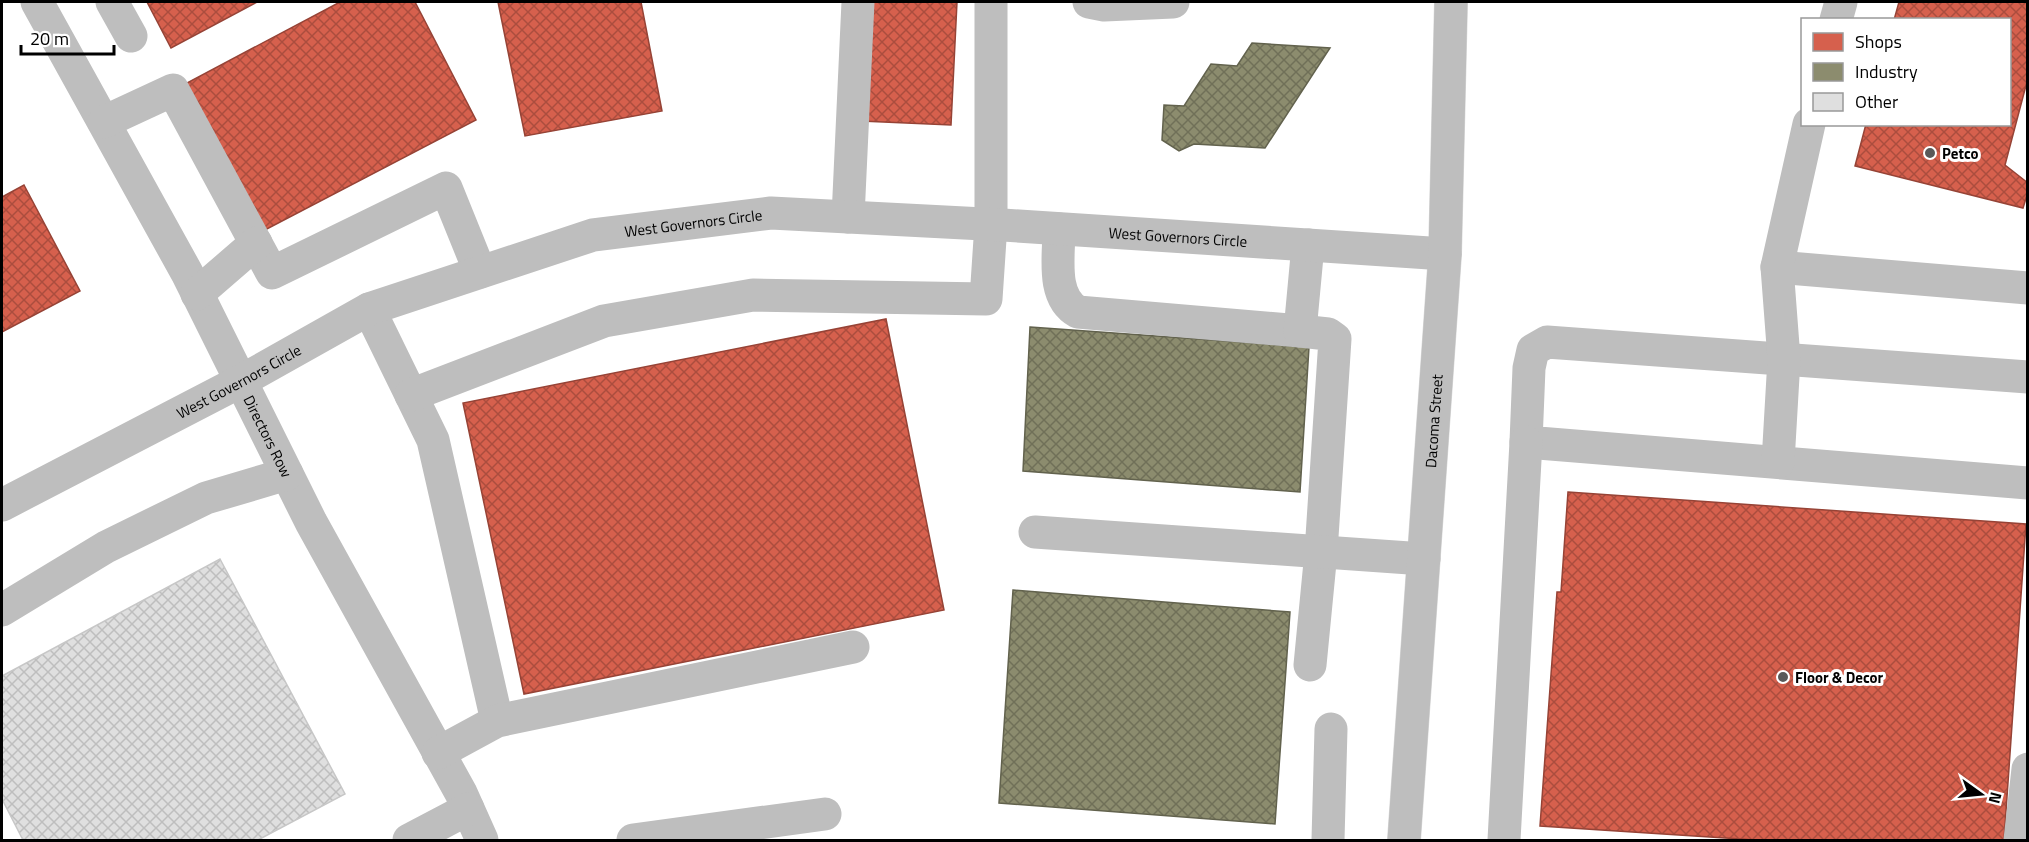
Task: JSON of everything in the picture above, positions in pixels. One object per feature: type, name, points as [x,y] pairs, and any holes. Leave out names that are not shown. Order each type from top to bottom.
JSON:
[{"type":"street","points":[[112,2],[131,36]]},
{"type":"street","points":[[848,217],[858,2]]},
{"type":"street","points":[[411,395],[604,321],[753,295],[986,299],[991,224],[991,2]]},
{"type":"street","points":[[1089,2],[1104,5],[1173,2]]},
{"type":"street","name":"Dacoma Street","points":[[1404,840],[1445,254],[1451,2]]},
{"type":"street","points":[[1837,18],[1841,2]]},
{"type":"street","name":"Directors Row","points":[[44,4],[104,122],[197,294],[311,522],[438,753],[482,840]]},
{"type":"street","points":[[104,122],[173,90],[272,273],[446,188],[480,272]]},
{"type":"street","points":[[1778,462],[1784,359],[1777,267],[1809,126]]},
{"type":"street","name":"West Governors Circle","points":[[2,505],[241,381],[369,309],[593,235],[771,213],[991,224],[1445,254]]},
{"type":"street","points":[[1059,229],[1059,288],[1069,307],[1078,312],[1328,334],[1335,339],[1322,552],[1310,665]]},
{"type":"street","points":[[197,294],[256,243]]},
{"type":"street","points":[[1300,332],[1308,245]]},
{"type":"street","points":[[1777,267],[2028,288]]},
{"type":"street","points":[[369,309],[433,440],[497,721]]},
{"type":"street","points":[[1504,840],[1529,368],[1533,350],[1546,342],[2028,377]]},
{"type":"street","points":[[1526,441],[2028,483]]},
{"type":"street","points":[[2,610],[106,547],[206,498],[287,474]]},
{"type":"street","points":[[1035,532],[1424,559]]},
{"type":"street","points":[[438,753],[497,721],[853,647]]},
{"type":"street","points":[[1328,840],[1331,729]]},
{"type":"street","points":[[2020,840],[2028,769]]},
{"type":"street","points":[[409,840],[468,809]]},
{"type":"street","points":[[633,840],[825,814]]},
{"type":"building: Shops","points":[[147,2],[257,2],[171,48]]},
{"type":"building: Shops","points":[[340,2],[415,2],[476,120],[263,231],[185,84]]},
{"type":"building: Shops","points":[[498,2],[641,2],[662,111],[525,136]]},
{"type":"building: Shops","points":[[868,2],[957,2],[951,125],[861,121]]},
{"type":"building: Shops","points":[[1899,2],[2028,2],[2028,78],[2005,165],[2028,183],[2023,208],[1855,166],[1865,126],[2011,126],[2011,18],[1895,18]]},
{"type":"building: Shops","points":[[24,185],[80,291],[2,332],[2,197]]},
{"type":"building: Shops","points":[[886,319],[944,610],[524,694],[463,403]]},
{"type":"building: Shops","name":"Floor & Decor","points":[[1568,492],[2026,524],[2004,840],[1756,840],[1540,826],[1557,592],[1561,592]]},
{"type":"building: Industry","points":[[1252,43],[1330,48],[1265,148],[1194,144],[1179,151],[1162,140],[1164,105],[1184,106],[1211,64],[1237,66]]},
{"type":"building: Industry","points":[[1030,327],[1309,347],[1300,492],[1023,471]]},
{"type":"building: Industry","points":[[1013,590],[1290,612],[1275,824],[999,803]]},
{"type":"building: Other","points":[[220,559],[345,794],[258,840],[23,840],[2,799],[2,676]]},
{"type":"place","name":"Petco","points":[[1930,153]]},
{"type":"place","name":"Floor & Decor","points":[[1783,677]]}]
